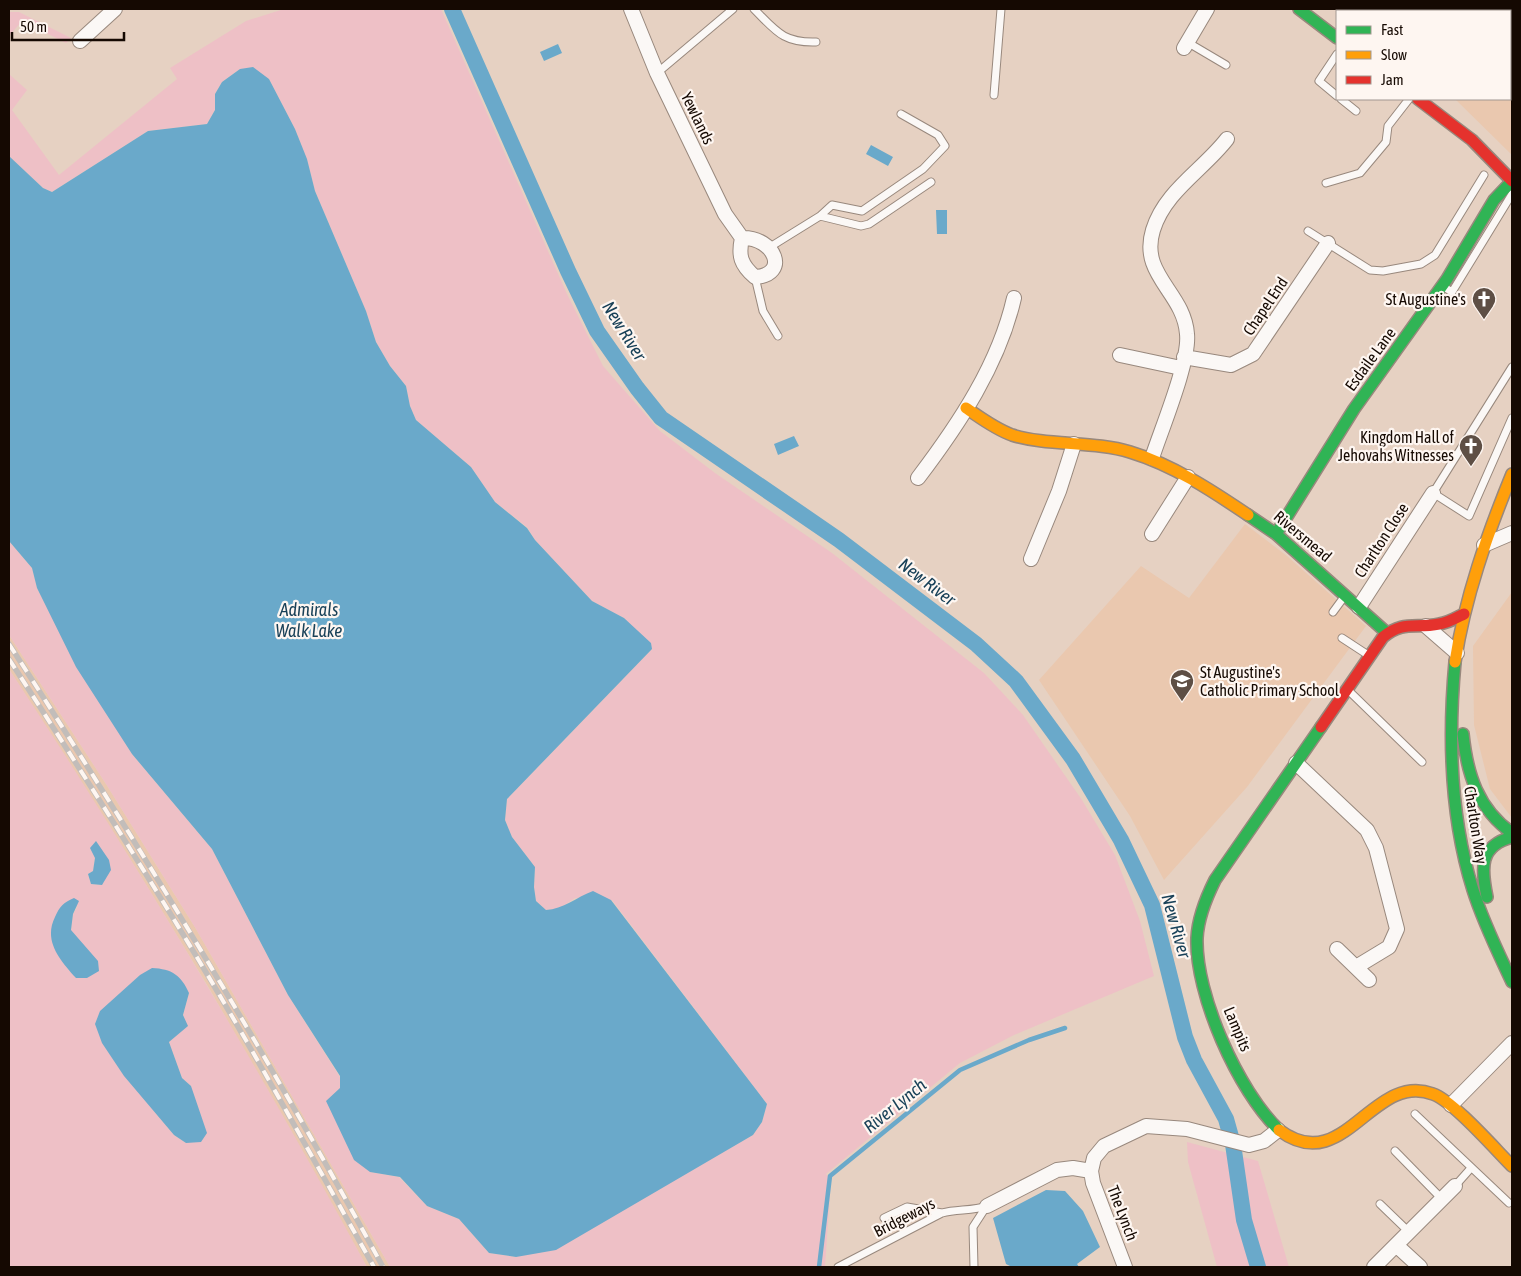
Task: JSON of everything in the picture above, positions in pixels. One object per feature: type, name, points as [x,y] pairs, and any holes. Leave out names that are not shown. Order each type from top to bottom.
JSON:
[{"type":"street","points":[[80,41],[115,9]]},
{"type":"street","name":"Yewlands","points":[[631,9],[657,73],[724,214],[742,238]]},
{"type":"street","points":[[1185,45],[1207,9]]},
{"type":"street","points":[[1299,9],[1336,37]]},
{"type":"street","points":[[1426,101],[1472,140],[1510,176]]},
{"type":"street","points":[[1152,458],[1188,344],[1185,321],[1175,298],[1152,265],[1151,241],[1153,230],[1167,201],[1208,163],[1227,139]]},
{"type":"street","name":"Esdaile Lane","points":[[1276,534],[1354,409],[1442,285],[1510,176]]},
{"type":"street","points":[[742,238],[754,238],[770,247],[775,258],[773,270],[766,277],[756,278],[741,263],[739,252],[742,238]]},
{"type":"street","name":"Chapel End","points":[[1120,355],[1183,363],[1231,365],[1253,354],[1328,243]]},
{"type":"street","points":[[918,478],[966,408],[1004,332],[1014,298]]},
{"type":"street","name":"Riversmead","points":[[966,408],[988,424],[1013,435],[1129,451],[1152,458],[1188,477],[1276,534],[1388,634]]},
{"type":"street","points":[[1031,560],[1059,491],[1074,444]]},
{"type":"street","points":[[1152,534],[1188,477]]},
{"type":"street","points":[[1510,479],[1512,500]]},
{"type":"street","name":"Charlton Way","points":[[1510,479],[1484,545],[1464,614],[1456,653],[1452,768],[1460,838],[1472,889],[1512,982]]},
{"type":"street","name":"Charlton Close","points":[[1359,607],[1433,493]]},
{"type":"street","points":[[1484,545],[1512,533]]},
{"type":"street","name":"Lampits","points":[[1464,614],[1446,623],[1426,626],[1409,624],[1399,626],[1388,634],[1370,657],[1215,880],[1201,911],[1197,938],[1199,970],[1210,1009],[1224,1045],[1257,1105],[1278,1130],[1289,1137],[1304,1142],[1330,1140],[1343,1133],[1378,1104],[1401,1092],[1421,1091],[1435,1094],[1450,1105],[1512,1166]]},
{"type":"street","points":[[1426,626],[1456,653]]},
{"type":"street","name":"Charlton Way","points":[[1454,699],[1462,726],[1467,760],[1479,799],[1488,815],[1512,835]]},
{"type":"street","points":[[1296,764],[1367,830],[1376,848],[1397,920],[1397,929],[1389,947],[1356,967]]},
{"type":"street","name":"Charlton Way","points":[[1498,950],[1485,891],[1482,865],[1485,856],[1492,846],[1503,838],[1512,835]]},
{"type":"street","points":[[1337,949],[1369,980]]},
{"type":"street","points":[[1450,1105],[1512,1043]]},
{"type":"street","points":[[987,1206],[1057,1170],[1073,1168],[1091,1170],[1094,1158],[1104,1146],[1138,1128],[1155,1126],[1179,1128],[1249,1145],[1264,1141],[1278,1130]]},
{"type":"street","name":"The Lynch","points":[[1091,1170],[1092,1183],[1125,1267]]},
{"type":"street","points":[[1374,1267],[1455,1186]]},
{"type":"street","points":[[1396,1245],[1420,1267]]},
{"type":"lane","points":[[657,73],[733,9]]},
{"type":"lane","points":[[754,9],[781,36],[798,43],[816,42]]},
{"type":"lane","points":[[994,95],[1001,9]]},
{"type":"lane","points":[[1185,45],[1226,65]]},
{"type":"lane","points":[[1336,56],[1319,81],[1336,95]]},
{"type":"lane","points":[[1342,100],[1356,111]]},
{"type":"lane","points":[[1326,183],[1360,173],[1386,142],[1388,126],[1408,100]]},
{"type":"lane","points":[[770,247],[820,216],[832,205],[862,211],[923,169],[945,146],[938,135],[901,114]]},
{"type":"lane","points":[[1308,231],[1370,270],[1383,271],[1427,262],[1435,255],[1484,175]]},
{"type":"lane","points":[[820,216],[861,226],[869,224],[931,182]]},
{"type":"lane","points":[[1442,285],[1452,292],[1512,194]]},
{"type":"lane","points":[[756,278],[763,311],[778,336]]},
{"type":"lane","points":[[1512,367],[1433,493],[1469,516],[1512,418]]},
{"type":"lane","points":[[1333,612],[1346,595]]},
{"type":"lane","points":[[1342,638],[1370,657]]},
{"type":"lane","points":[[1348,690],[1422,762]]},
{"type":"lane","points":[[1415,1114],[1509,1203]]},
{"type":"lane","points":[[1395,1151],[1441,1198]]},
{"type":"lane","points":[[1455,1186],[1472,1168]]},
{"type":"lane","points":[[1380,1204],[1409,1232]]},
{"type":"lane","points":[[974,1267],[973,1227],[987,1206]]},
{"type":"lane","name":"Bridgeways","points":[[838,1267],[942,1213],[959,1209],[974,1210],[987,1206]]},
{"type":"lane","points":[[884,1218],[907,1207],[942,1213]]},
{"type":"shaded area","points":[[284,9],[441,9],[567,294],[603,366],[660,431],[715,473],[832,553],[984,673],[1023,715],[1082,800],[1115,855],[1140,921],[1154,976],[1014,1035],[960,1063],[826,1174],[831,1179],[825,1267],[390,1267],[196,929],[106,784],[9,635],[9,541],[32,568],[37,588],[48,609],[132,754],[212,849],[288,995],[340,1077],[340,1088],[370,1172],[399,1177],[427,1206],[459,1219],[489,1253],[516,1257],[666,1185],[753,1135],[762,1122],[767,1104],[612,900],[575,898],[559,909],[546,910],[536,901],[534,887],[535,867],[512,837],[505,820],[507,799],[652,649],[624,618],[592,601],[535,540],[527,527],[495,502],[471,467],[416,420],[410,406],[406,386],[390,366],[376,342],[366,311],[315,191],[307,160],[295,129],[269,79],[240,69],[222,82],[215,94],[215,110],[207,124],[148,131],[52,192],[43,188],[9,156],[9,74],[27,90],[12,110],[59,175],[177,79],[170,68],[246,21]]},
{"type":"shaded area","points":[[1512,9],[1512,155],[1456,100],[1511,100],[1511,10],[1387,10]]},
{"type":"shaded area","points":[[9,12],[19,12],[71,38],[66,43],[22,21],[9,36]]},
{"type":"shaded area","name":"St Augustine's Catholic Primary School","points":[[1245,524],[1287,556],[1366,626],[1247,787],[1164,880],[1130,816],[1039,680],[1141,566],[1189,598]]},
{"type":"shaded area","points":[[1512,592],[1512,818],[1490,789],[1474,725],[1473,646]]},
{"type":"shaded area","points":[[9,635],[106,784],[196,929],[390,1267],[367,1267],[209,988],[140,875],[9,669]]},
{"type":"shaded area","points":[[9,669],[149,890],[239,1039],[367,1267],[9,1267]],"holes":[[[95,858],[102,885],[91,884],[88,874],[93,871]],[[78,906],[73,914],[71,930],[52,923]],[[140,975],[189,993],[183,1015],[187,1026],[169,1042],[182,1078],[191,1086],[186,1143],[174,1135],[153,1110],[126,990]]]},
{"type":"shaded area","points":[[1187,1142],[1258,1161],[1289,1267],[1217,1267],[1188,1162]]},
{"type":"water","points":[[558,44],[562,53],[544,61],[540,52]]},
{"type":"water","name":"Admirals Walk Lake","points":[[253,67],[269,79],[295,129],[307,159],[315,191],[366,311],[376,342],[390,366],[406,386],[410,406],[416,420],[471,467],[495,502],[527,528],[535,540],[592,601],[624,618],[651,643],[652,649],[507,799],[505,820],[512,837],[535,867],[534,887],[536,901],[546,910],[552,909],[593,891],[611,900],[767,1104],[762,1122],[753,1135],[556,1250],[516,1257],[489,1253],[459,1219],[427,1206],[400,1177],[370,1172],[354,1160],[326,1101],[340,1088],[340,1076],[288,995],[212,849],[132,754],[76,667],[37,588],[32,568],[9,541],[9,156],[43,188],[52,192],[148,131],[207,124],[215,110],[215,94],[222,82],[240,69]]},
{"type":"water","points":[[871,145],[893,157],[888,166],[866,154]]},
{"type":"water","points":[[936,210],[947,210],[947,234],[937,234]]},
{"type":"water","points":[[794,436],[799,446],[778,455],[774,444]]},
{"type":"water","points":[[96,841],[109,860],[111,870],[102,885],[91,884],[88,874],[93,871],[95,858],[90,848]]},
{"type":"water","points":[[74,898],[79,901],[73,914],[71,930],[98,961],[99,971],[87,978],[76,978],[59,957],[52,942],[52,926],[57,913],[62,905]]},
{"type":"water","points":[[152,968],[175,974],[183,982],[189,993],[183,1015],[188,1026],[169,1042],[182,1078],[191,1086],[207,1133],[201,1142],[186,1143],[174,1135],[124,1076],[102,1043],[95,1024],[100,1011],[140,975]]},
{"type":"water","points":[[1046,1190],[1065,1191],[1083,1211],[1100,1247],[1077,1264],[1079,1267],[1012,1267],[1006,1264],[993,1218]]},
{"type":"waterway","name":"New River","points":[[452,9],[568,271],[597,331],[637,388],[661,418],[839,540],[976,644],[1016,681],[1073,759],[1121,840],[1152,905],[1185,1037],[1194,1060],[1226,1119],[1233,1144],[1244,1220],[1258,1267]]},
{"type":"waterway","name":"River Lynch","points":[[819,1267],[830,1176],[960,1070],[1029,1040],[1065,1028]]},
{"type":"railway","points":[[9,644],[107,797],[202,952],[294,1108],[383,1267]]},
{"type":"railway","points":[[9,659],[105,808],[198,959],[374,1267]]},
{"type":"traffic: fast","points":[[1299,9],[1336,37]]},
{"type":"traffic: fast","points":[[1276,534],[1354,409],[1447,279],[1494,200],[1512,181]]},
{"type":"traffic: fast","points":[[1248,515],[1276,534],[1387,633]]},
{"type":"traffic: fast","points":[[1455,662],[1452,719],[1455,806],[1465,862],[1473,890],[1491,937],[1512,982]]},
{"type":"traffic: fast","points":[[1279,1130],[1264,1113],[1249,1091],[1222,1040],[1203,986],[1198,961],[1197,938],[1203,908],[1215,880],[1321,727]]},
{"type":"traffic: fast","points":[[1463,734],[1471,777],[1476,790],[1491,813],[1512,833]]},
{"type":"traffic: fast","points":[[1487,897],[1484,868],[1488,852],[1493,846],[1512,837]]},
{"type":"traffic: slow","points":[[966,408],[1012,435],[1040,441],[1102,446],[1146,457],[1191,479],[1248,515]]},
{"type":"traffic: slow","points":[[1455,662],[1459,638],[1478,566],[1512,474]]},
{"type":"traffic: slow","points":[[1279,1130],[1302,1142],[1322,1142],[1340,1134],[1392,1097],[1412,1091],[1433,1094],[1462,1115],[1512,1166]]},
{"type":"traffic: jam","points":[[1419,100],[1472,140],[1512,181]]},
{"type":"traffic: jam","points":[[1321,727],[1383,637],[1397,628],[1442,623],[1464,614]]},
{"type":"place","name":"St Augustine's","points":[[1484,320]]},
{"type":"place","name":"Kingdom Hall of Jehovahs Witnesses","points":[[1471,467]]},
{"type":"place","name":"St Augustine's Catholic Primary School","points":[[1182,702]]}]
